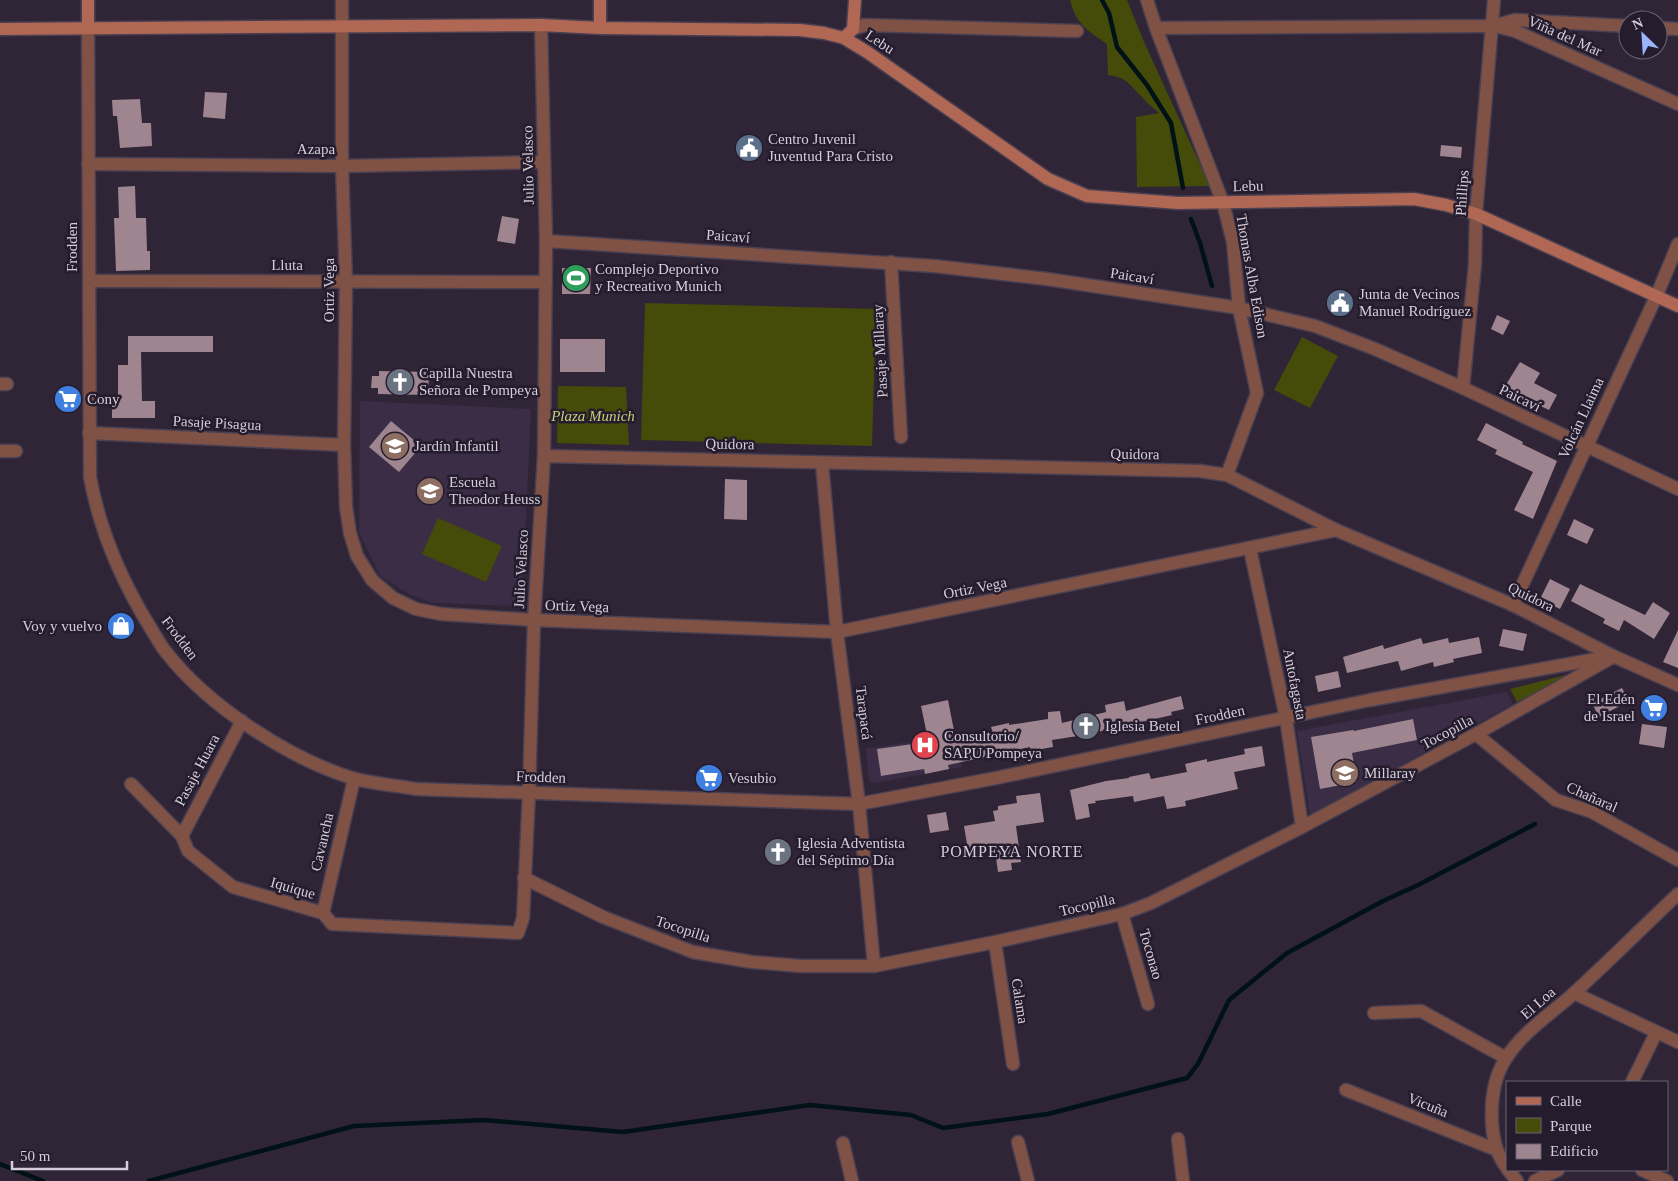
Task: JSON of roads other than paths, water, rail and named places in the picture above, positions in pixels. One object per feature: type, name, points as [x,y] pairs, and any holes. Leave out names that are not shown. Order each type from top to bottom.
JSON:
[{"type":"main road","name":"Frodden","points":[[88,0],[88,27]]},
{"type":"main road","points":[[600,0],[600,28]]},
{"type":"main road","points":[[844,38],[853,29],[855,0]]},
{"type":"main road","name":"Lebu","points":[[0,29],[541,25],[600,28],[800,30],[824,33],[844,38],[900,74],[1048,179],[1086,196],[1178,203],[1414,199],[1446,205],[1476,214],[1678,306]]},
{"type":"street","name":"Ortiz Vega","points":[[342,0],[342,166],[346,282],[344,445],[346,507],[350,533],[357,556],[372,580],[393,598],[416,609],[441,614],[534,620],[837,632],[1336,530]]},
{"type":"street","name":"Thomas Alba Edison","points":[[1147,0],[1223,203],[1233,242],[1240,308],[1257,394],[1227,475]]},
{"type":"street","name":"Phillips","points":[[1463,388],[1475,264],[1476,214],[1494,0]]},
{"type":"street","points":[[1156,28],[1493,26],[1515,20],[1618,25]]},
{"type":"street","name":"Julio Velasco","points":[[518,933],[523,918],[534,620],[544,456],[546,241],[541,25]]},
{"type":"street","points":[[853,29],[864,25],[1077,31]]},
{"type":"street","name":"Viña del Mar","points":[[1493,26],[1515,31],[1678,104]]},
{"type":"street","name":"Frodden","points":[[88,27],[90,477],[104,537],[134,601],[166,652],[219,704],[272,741],[315,764],[354,779],[416,789],[859,804],[996,778],[1370,700],[1613,656]]},
{"type":"street","name":"Azapa","points":[[88,164],[342,166],[544,162]]},
{"type":"street","name":"Paicaví","points":[[546,241],[891,262],[1047,279],[1240,308],[1315,326],[1375,349],[1463,388],[1585,447],[1678,489]]},
{"type":"street","name":"Volcán Llaima","points":[[1513,605],[1656,296],[1678,244]]},
{"type":"street","name":"Pasaje Millaray","points":[[891,262],[901,437]]},
{"type":"street","name":"Lluta","points":[[89,281],[546,282]]},
{"type":"street","name":"Pasaje Pisagua","points":[[89,433],[344,445]]},
{"type":"street","points":[[0,451],[16,451]]},
{"type":"street","name":"Quidora","points":[[544,456],[1200,472],[1227,475],[1336,530],[1513,605],[1613,656],[1678,685]]},
{"type":"street","name":"Tarapacá","points":[[822,463],[837,632],[859,804],[874,966]]},
{"type":"street","name":"Antofagasta","points":[[1250,549],[1286,718],[1302,827]]},
{"type":"street","name":"Tocopilla","points":[[524,878],[603,917],[693,952],[752,962],[800,966],[874,966],[995,942],[1122,914],[1151,903],[1302,827],[1476,734],[1613,656]]},
{"type":"street","name":"Pasaje Huara","points":[[182,836],[242,721]]},
{"type":"street","name":"Chañaral","points":[[1476,734],[1556,800],[1592,812],[1678,860]]},
{"type":"street","name":"Cavancha","points":[[323,913],[354,779]]},
{"type":"street","name":"Iquique","points":[[130,784],[182,836],[188,851],[233,887],[323,913],[332,924],[518,933]]},
{"type":"street","name":"El Loa","points":[[1506,1167],[1497,1150],[1492,1124],[1493,1094],[1498,1075],[1506,1058],[1528,1034],[1678,894]]},
{"type":"street","name":"Toconao","points":[[1122,914],[1148,1004]]},
{"type":"street","name":"Calama","points":[[995,942],[1013,1064]]},
{"type":"street","points":[[1574,993],[1678,1042]]},
{"type":"street","points":[[1374,1013],[1421,1011],[1506,1058]]},
{"type":"street","points":[[1632,1081],[1656,1033]]},
{"type":"street","name":"Vicuña","points":[[1346,1090],[1497,1150]]},
{"type":"street","points":[[1178,1139],[1183,1181]]},
{"type":"street","points":[[1018,1142],[1028,1181]]},
{"type":"street","points":[[843,1143],[852,1181]]},
{"type":"street","name":"El Loa","points":[[1509,1171],[1517,1181]]},
{"type":"street","points":[[1535,1181],[1556,1171]]},
{"type":"street","points":[[1644,1171],[1667,1181]]},
{"type":"waterway","points":[[1102,0],[1109,13],[1117,47],[1147,85],[1171,123],[1183,188]]},
{"type":"waterway","points":[[1191,219],[1212,286]]},
{"type":"waterway","points":[[149,1181],[354,1126],[484,1120],[623,1132],[810,1105],[911,1115],[943,1128],[1048,1114],[1187,1078],[1198,1064],[1229,1000],[1287,953],[1383,901],[1418,885],[1535,824]]},
{"type":"waterway","points":[[0,1164],[43,1181]]},
{"type":"place","name":"Centro Juvenil Juventud Para Cristo","points":[[749,148]]},
{"type":"place","name":"Complejo Deportivo y Recreativo Munich","points":[[576,278]]},
{"type":"place","name":"Junta de Vecinos Manuel Rodríguez","points":[[1340,303]]},
{"type":"place","name":"Capilla Nuestra Señora de Pompeya","points":[[400,382]]},
{"type":"place","name":"Cony","points":[[68,399]]},
{"type":"place","name":"Jardín Infantil","points":[[395,446]]},
{"type":"place","name":"Escuela Theodor Heuss","points":[[430,491]]},
{"type":"place","name":"Voy y vuelvo","points":[[121,626]]},
{"type":"place","name":"El Edén de Israel","points":[[1654,708]]},
{"type":"place","name":"Iglesia Betel","points":[[1086,726]]},
{"type":"place","name":"Consultorio/ SAPU Pompeya","points":[[925,745]]},
{"type":"place","name":"Millaray","points":[[1345,773]]},
{"type":"place","name":"Vesubio","points":[[709,778]]},
{"type":"place","name":"Iglesia Adventista del Séptimo Día","points":[[778,852]]},
{"type":"district","name":"POMPEYA NORTE","points":[[1012,851]]},
{"type":"park label","name":"Plaza Munich","points":[[593,416]]}]
